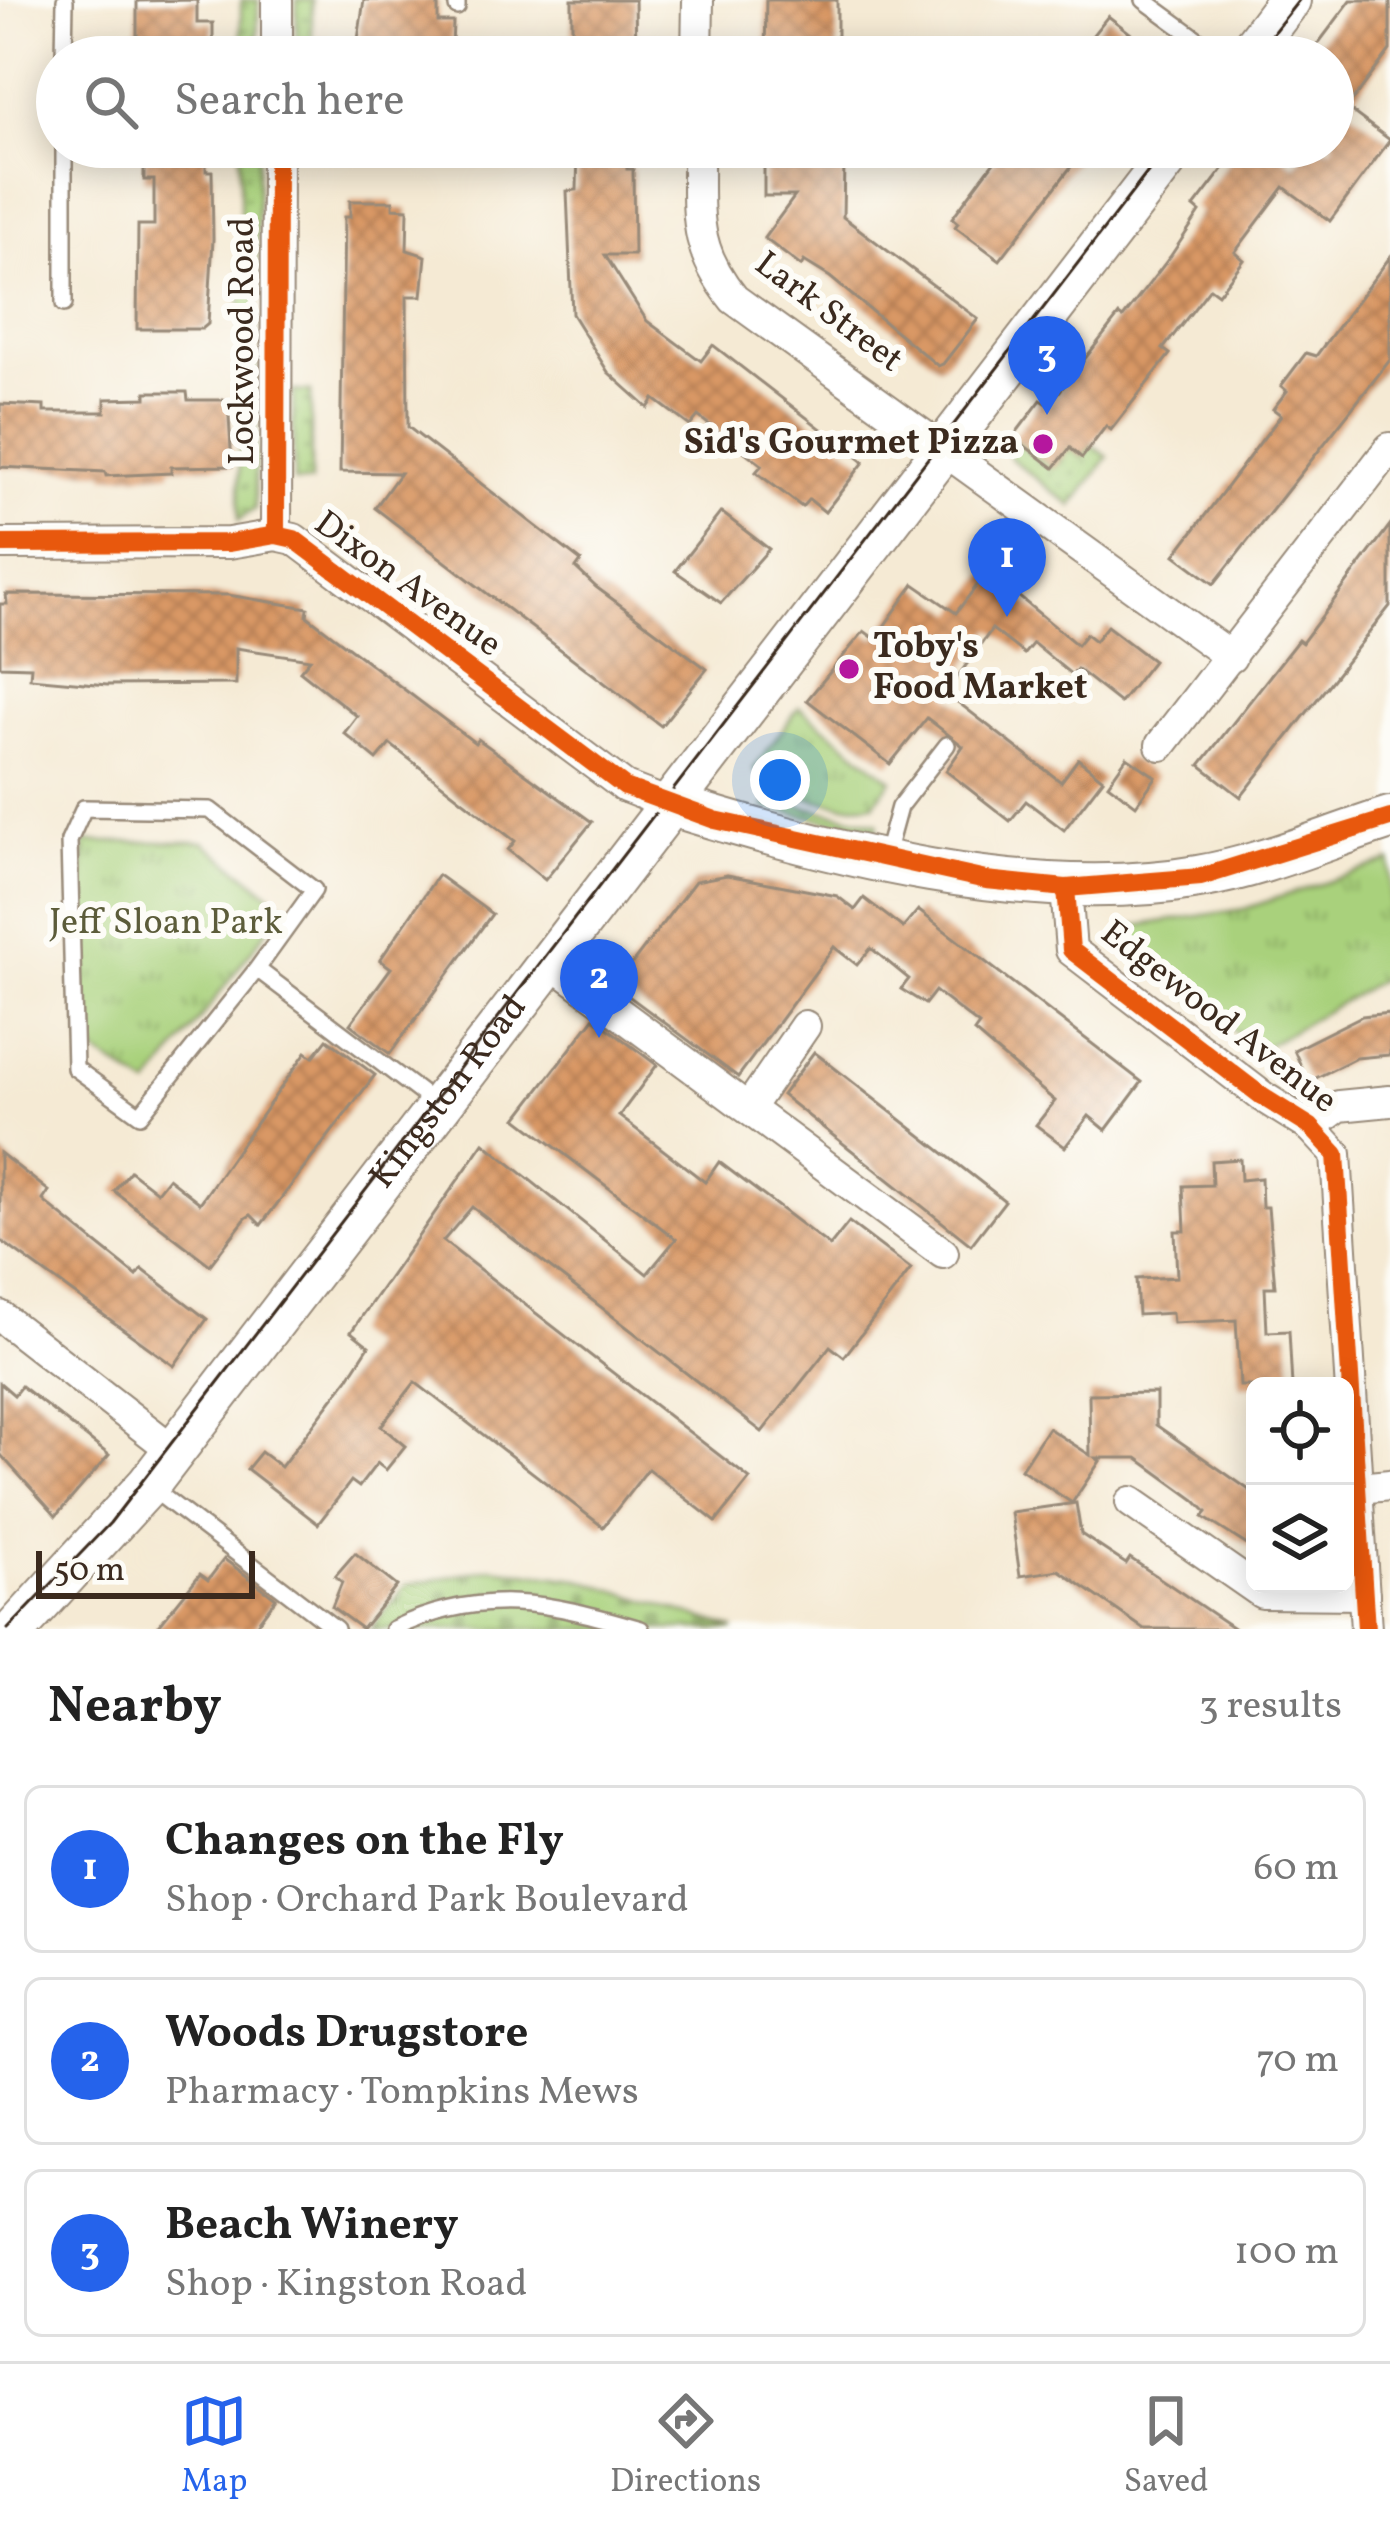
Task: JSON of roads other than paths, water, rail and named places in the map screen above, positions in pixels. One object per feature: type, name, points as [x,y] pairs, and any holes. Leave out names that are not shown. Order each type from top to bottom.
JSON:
[{"type":"main road","points":[[1258,36],[1277,4]]},
{"type":"main road","name":"Kingston Road","points":[[16,1629],[148,1485],[1160,168]]},
{"type":"main road","points":[[669,804],[715,820],[986,880],[1066,888],[1202,877],[1390,818]]},
{"type":"street","points":[[277,36],[278,0]]},
{"type":"street","points":[[697,36],[698,0]]},
{"type":"street","name":"Lockwood Road","points":[[276,535],[277,168]]},
{"type":"street","name":"Lark Street","points":[[698,168],[706,265],[734,299],[1231,657]]},
{"type":"street","points":[[1161,745],[1390,448]]},
{"type":"street","name":"Dixon Avenue","points":[[0,544],[229,543],[276,535],[309,546],[626,787],[669,804]]},
{"type":"street","name":"Edgewood Avenue","points":[[1066,888],[1071,950],[1263,1096],[1311,1126],[1336,1154],[1366,1629]]},
{"type":"street","points":[[549,961],[943,1253]]},
{"type":"street","points":[[750,1106],[806,1026]]},
{"type":"street","points":[[1311,1126],[1340,1106],[1390,1101]]},
{"type":"street","points":[[0,1316],[174,1450]]},
{"type":"street","points":[[1358,1488],[1390,1486]]},
{"type":"street","points":[[1131,1502],[1262,1593],[1364,1594]]},
{"type":"lane","points":[[64,0],[64,36]]},
{"type":"lane","points":[[1144,0],[1193,36]]},
{"type":"lane","points":[[64,168],[64,304]]},
{"type":"lane","points":[[885,858],[899,807],[947,745]]},
{"type":"lane","points":[[84,808],[210,810],[314,890],[256,969],[140,1115],[75,1068],[69,841],[84,808]]},
{"type":"lane","points":[[256,969],[439,1107]]},
{"type":"lane","points":[[148,1485],[336,1629]]},
{"type":"lane","points":[[393,1629],[430,1612],[484,1600],[567,1607],[641,1629]]},
{"type":"tram line","points":[[1271,36],[1299,0]]},
{"type":"tram line","points":[[8,1629],[110,1523],[1151,168]]},
{"type":"place","name":"Beach Winery","points":[[1047,415]]},
{"type":"place","name":"Sid's Gourmet Pizza","points":[[1043,444]]},
{"type":"place","name":"Changes on the Fly","points":[[1007,617]]},
{"type":"place","name":"Toby's Food Market","points":[[849,669]]},
{"type":"place","name":"Woods Drugstore","points":[[599,1038]]},
{"type":"park label","name":"Jeff Sloan Park","points":[[166,924]]}]
